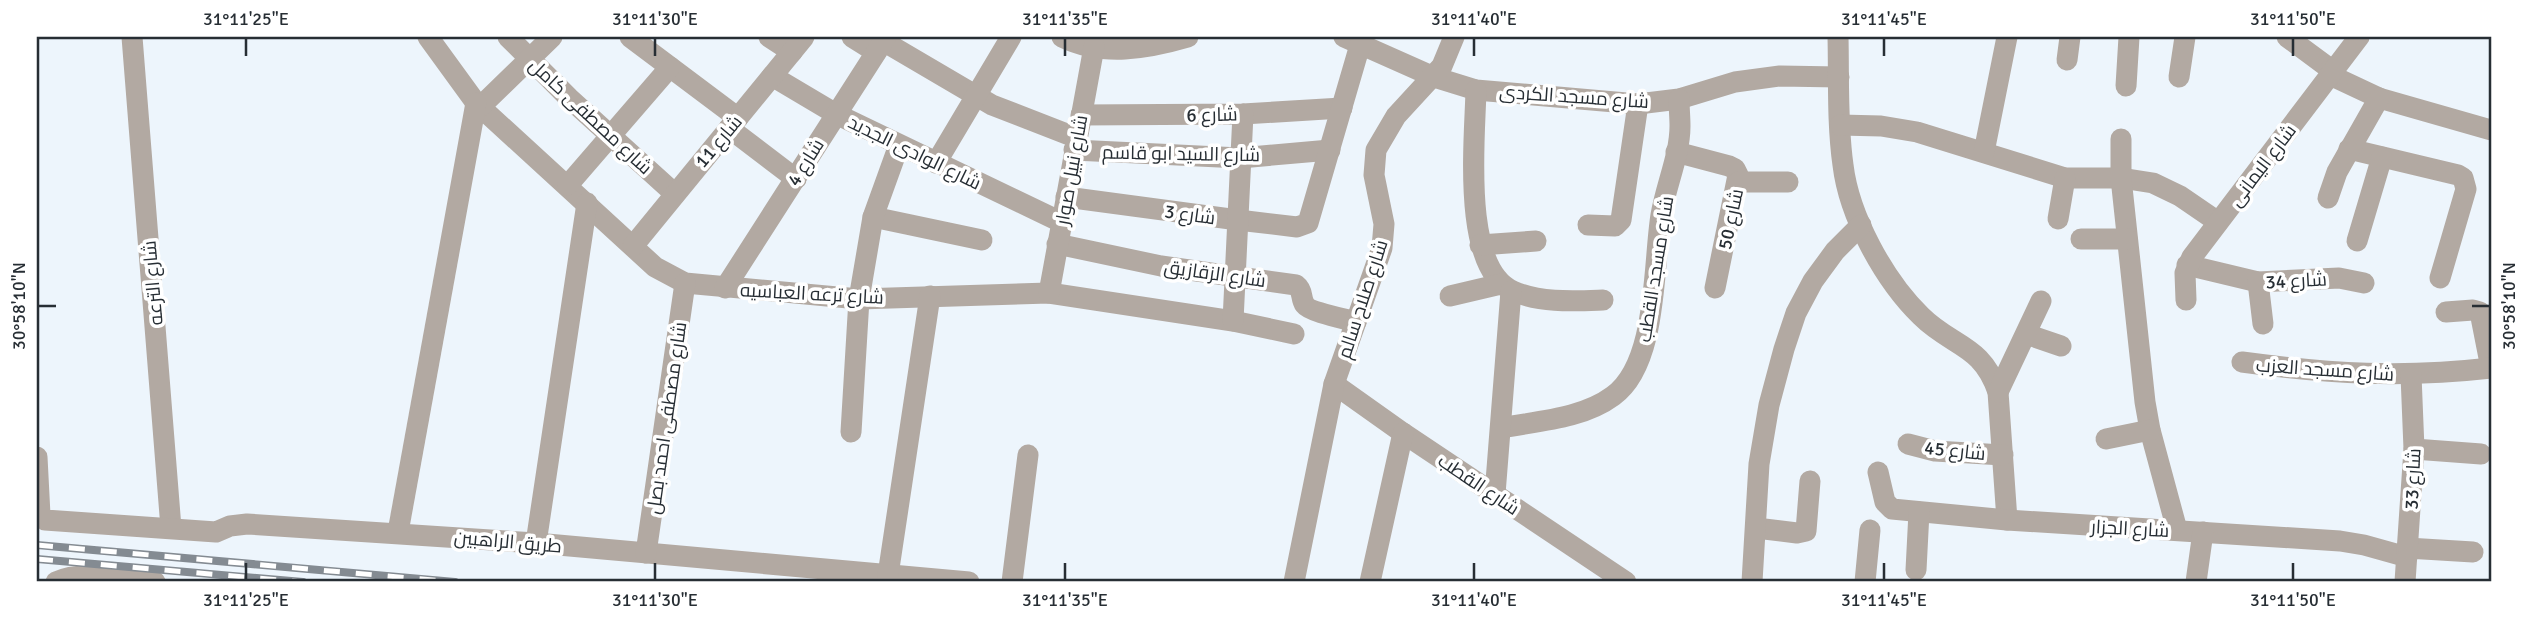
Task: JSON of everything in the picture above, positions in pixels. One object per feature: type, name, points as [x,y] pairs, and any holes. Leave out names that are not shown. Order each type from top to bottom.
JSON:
[{"type":"street","name":"شارع الترعه","points":[[132,37],[171,528]]},
{"type":"street","name":"شارع ترعه العباسيه","points":[[428,37],[478,105],[655,267],[685,283],[859,299],[1049,293],[1233,321],[1294,334]]},
{"type":"street","name":"شارع مصطفى كامل","points":[[508,37],[675,194]]},
{"type":"street","points":[[398,533],[478,105],[552,37]]},
{"type":"street","points":[[630,37],[670,67],[796,179]]},
{"type":"street","points":[[769,37],[798,44]]},
{"type":"street","name":"شارع السيد ابو قاسم","points":[[852,37],[882,43],[992,105],[1076,144],[1240,158],[1330,150]]},
{"type":"street","points":[[936,163],[1011,37]]},
{"type":"street","points":[[1077,41],[1124,50],[1188,37]]},
{"type":"street","name":"شارع صلاح سالم","points":[[1294,582],[1334,384],[1382,248],[1384,224],[1374,175],[1376,150],[1396,116],[1442,66],[1454,37]]},
{"type":"street","points":[[1838,37],[1843,167],[1854,208],[1894,285],[1922,317],[1983,360],[1992,374],[1998,393],[2007,520]]},
{"type":"street","points":[[1984,152],[2007,37]]},
{"type":"street","points":[[2067,60],[2070,37]]},
{"type":"street","points":[[2126,86],[2129,37]]},
{"type":"street","points":[[2179,77],[2185,37]]},
{"type":"street","points":[[2287,37],[2332,73],[2379,97],[2491,130]]},
{"type":"street","name":"شارع اليمانى","points":[[2187,265],[2359,37]]},
{"type":"street","name":"شارع نبيل صوار","points":[[1049,293],[1081,115],[1077,41]]},
{"type":"street","points":[[1330,150],[1364,42]]},
{"type":"street","name":"شارع مسجد الكردى","points":[[1364,42],[1434,77],[1476,90],[1639,104],[1679,99],[1735,82],[1780,76],[1839,77]]},
{"type":"street","name":"شارع 4","points":[[725,288],[882,43]]},
{"type":"street","name":"شارع 11","points":[[632,246],[798,44]]},
{"type":"street","points":[[568,186],[670,67]]},
{"type":"street","name":"شارع الوادى الجديد","points":[[772,76],[836,114],[1061,222]]},
{"type":"street","points":[[1476,90],[1475,222],[1480,245],[1490,268],[1506,287],[1527,296],[1603,300]]},
{"type":"street","points":[[2328,198],[2349,149],[2379,97]]},
{"type":"street","name":"شارع مسجد القطب","points":[[1500,428],[1586,411],[1614,396],[1633,375],[1643,346],[1658,265],[1661,217],[1680,127],[1679,99]]},
{"type":"street","points":[[1588,225],[1619,225],[1639,104]]},
{"type":"street","name":"شارع 6","points":[[1081,115],[1242,114],[1342,108]]},
{"type":"street","points":[[1233,321],[1242,114]]},
{"type":"street","points":[[1840,125],[1881,126],[1917,132],[2065,178],[2120,178],[2153,183],[2180,196],[2218,222]]},
{"type":"street","points":[[2121,139],[2120,178],[2150,430],[2177,530]]},
{"type":"street","points":[[851,432],[859,299],[873,217],[899,145]]},
{"type":"street","points":[[2349,149],[2458,174],[2466,183],[2440,278]]},
{"type":"street","name":"شارع 3","points":[[1066,197],[1297,227],[1308,223],[1311,217],[1330,150]]},
{"type":"street","name":"شارع 50","points":[[1676,152],[1735,169],[1738,182],[1716,288]]},
{"type":"street","points":[[2357,241],[2382,157]]},
{"type":"street","points":[[2058,219],[2065,178]]},
{"type":"street","points":[[1738,182],[1788,182]]},
{"type":"street","points":[[536,543],[587,203]]},
{"type":"street","points":[[873,217],[982,240]]},
{"type":"street","points":[[1752,582],[1759,464],[1769,405],[1796,313],[1813,281],[1835,251],[1861,225]]},
{"type":"street","points":[[2081,239],[2127,239]]},
{"type":"street","points":[[1480,245],[1536,241]]},
{"type":"street","name":"شارع الزقازيق","points":[[1057,244],[1161,266],[1296,285],[1302,290],[1304,302],[1309,309],[1356,322]]},
{"type":"street","points":[[2186,300],[2187,265]]},
{"type":"street","name":"شارع 34","points":[[2187,265],[2258,282],[2339,278],[2364,283]]},
{"type":"street","points":[[2258,282],[2263,324]]},
{"type":"street","name":"شارع مصطفى احمد بصل","points":[[646,553],[685,283]]},
{"type":"street","points":[[1495,494],[1506,287]]},
{"type":"street","points":[[1450,296],[1506,287]]},
{"type":"street","points":[[888,575],[930,296]]},
{"type":"street","points":[[1998,393],[2041,302]]},
{"type":"street","points":[[2446,312],[2480,312],[2491,368]]},
{"type":"street","points":[[2026,334],[2061,346]]},
{"type":"street","name":"شارع مسجد العزب","points":[[2242,362],[2302,371],[2363,375],[2411,375],[2491,368]]},
{"type":"street","name":"شارع 33","points":[[2405,582],[2414,449],[2411,375]]},
{"type":"street","name":"شارع القطب","points":[[1334,384],[1626,582]]},
{"type":"street","points":[[2106,439],[2150,430]]},
{"type":"street","points":[[1370,582],[1403,433]]},
{"type":"street","name":"شارع 45","points":[[1908,444],[1935,451],[2003,455]]},
{"type":"street","points":[[2414,449],[2481,454]]},
{"type":"street","points":[[1013,582],[1028,455]]},
{"type":"street","name":"طريق الراهبين","points":[[37,457],[40,515],[48,520],[216,532],[230,526],[247,524],[398,533],[969,582]]},
{"type":"street","name":"شارع الجزار","points":[[1878,472],[1887,506],[1892,509],[2007,520],[2340,541],[2407,553],[2473,552]]},
{"type":"street","points":[[1756,528],[1797,533],[1806,531],[1810,481]]},
{"type":"street","points":[[1916,570],[1919,512]]},
{"type":"street","points":[[1865,582],[1870,530]]},
{"type":"street","points":[[2196,582],[2203,532]]},
{"type":"street","points":[[56,582],[67,577],[87,576],[155,582]]},
{"type":"railway","points":[[37,545],[455,582]]},
{"type":"railway","points":[[37,559],[303,582]]}]
